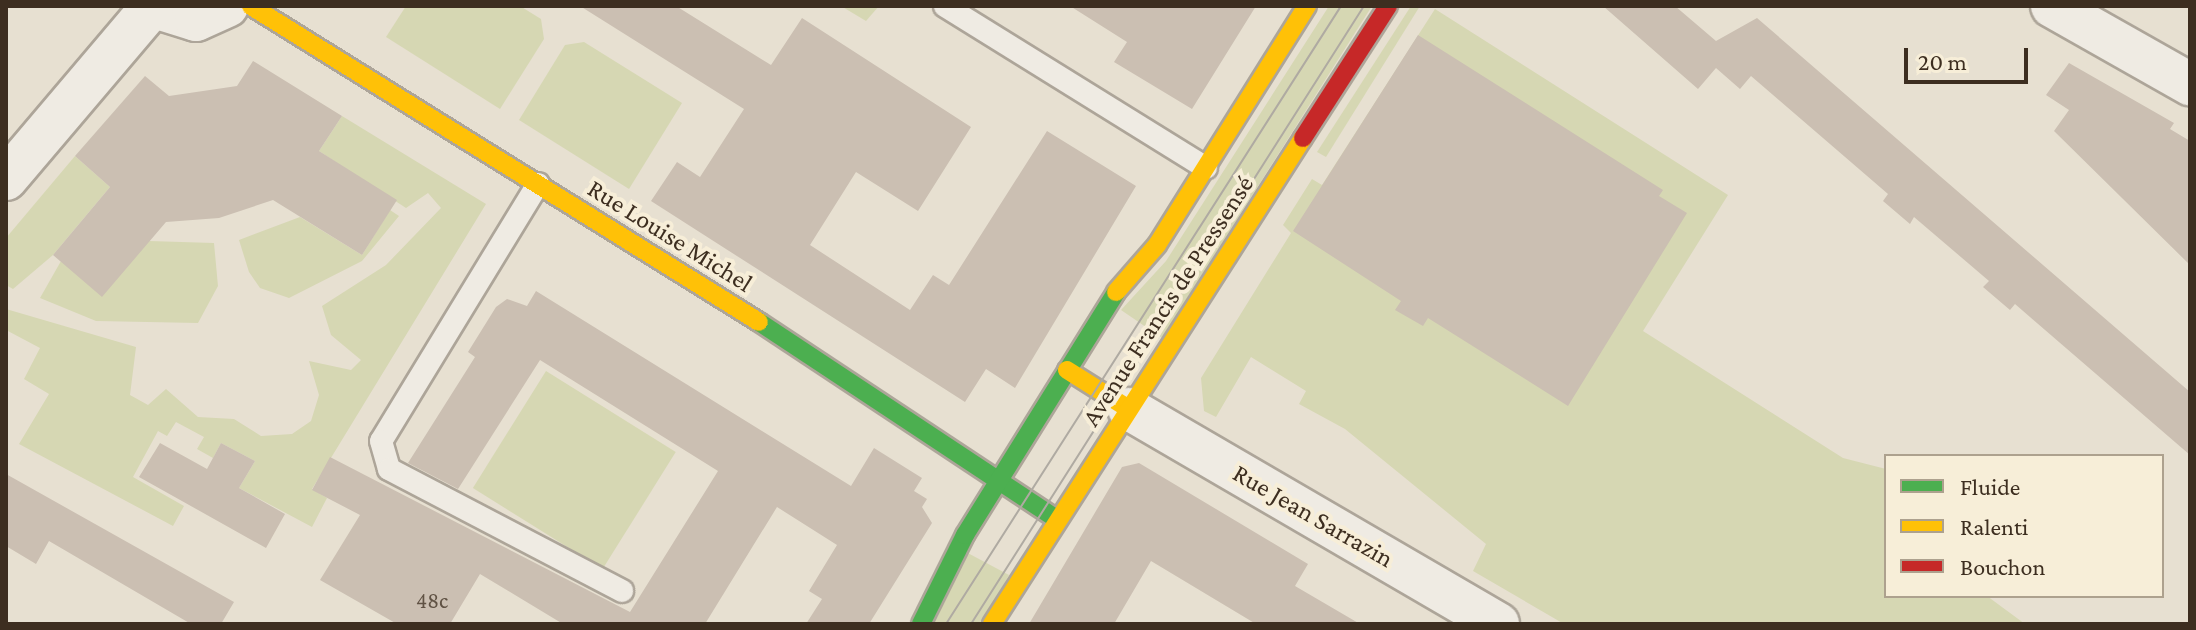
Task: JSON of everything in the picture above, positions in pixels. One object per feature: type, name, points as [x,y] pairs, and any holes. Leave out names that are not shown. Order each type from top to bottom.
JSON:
[{"type":"street","points":[[6,179],[152,7],[196,20],[227,6]]},
{"type":"street","name":"Rue Louise Michel","points":[[251,6],[902,411],[998,482],[1055,518]]},
{"type":"street","name":"Avenue Francis de Pressensé","points":[[921,624],[998,482],[1098,313],[1157,245],[1307,6]]},
{"type":"street","name":"Avenue Francis de Pressensé","points":[[992,624],[1055,518],[1129,409],[1388,6]]},
{"type":"street","points":[[2052,6],[2190,84]]},
{"type":"street","points":[[1067,370],[1129,409]]},
{"type":"street","name":"Rue Jean Sarrazin","points":[[1129,409],[1498,624]]},
{"type":"lane","points":[[945,6],[1206,168]]},
{"type":"lane","points":[[538,184],[381,441],[389,469],[622,591]]},
{"type":"green space","points":[[406,6],[520,6],[541,19],[544,39],[500,109],[386,37]]},
{"type":"green space","points":[[841,6],[879,6],[866,21]]},
{"type":"green space","points":[[1329,6],[1372,6],[1162,338],[1121,310],[1166,261]]},
{"type":"green space","points":[[1411,6],[1420,6],[1326,157],[1317,152]]},
{"type":"green space","points":[[1435,9],[1728,195],[1643,331],[1843,458],[1884,468],[1884,598],[1990,598],[2025,624],[1564,624],[1473,571],[1486,544],[1345,429],[1299,404],[1306,391],[1251,357],[1216,417],[1204,411],[1201,378],[1291,233],[1283,225],[1312,179],[1322,185]]},
{"type":"green space","points":[[584,42],[682,103],[629,189],[519,120],[565,45]]},
{"type":"green space","points":[[342,116],[486,204],[312,489],[327,498],[312,527],[239,488],[255,461],[221,443],[213,458],[197,449],[204,437],[176,422],[167,436],[158,431],[133,477],[184,506],[173,526],[19,444],[49,394],[24,379],[40,348],[6,330],[6,309],[136,347],[130,395],[148,405],[166,389],[198,417],[234,419],[261,436],[292,434],[311,421],[319,395],[309,361],[351,370],[361,360],[331,335],[322,306],[386,265],[441,208],[428,193],[406,208],[319,151]]},
{"type":"green space","points":[[75,156],[110,187],[53,255],[13,289],[6,285],[6,238]]},
{"type":"green space","points":[[390,210],[399,216],[362,261],[289,298],[260,288],[249,272],[239,240],[300,217],[362,255]]},
{"type":"green space","points":[[149,241],[214,243],[218,286],[198,323],[96,321],[40,298],[61,261]]},
{"type":"green space","points":[[546,371],[676,452],[603,569],[473,488]]},
{"type":"green space","points":[[964,551],[1009,575],[981,624],[932,624]]},
{"type":"building","points":[[580,6],[676,6],[771,65],[802,18],[971,127],[918,211],[856,172],[810,245],[910,310],[933,275],[949,285],[1047,131],[1136,186],[1015,388],[986,369],[965,402],[651,201],[677,162],[700,177],[744,109]]},
{"type":"building","points":[[1070,6],[1256,6],[1192,109],[1114,62],[1127,42]]},
{"type":"building","points":[[1603,6],[1675,6],[1716,41],[1757,18],[2190,392],[2190,455],[2015,304],[2010,310],[1983,287],[1989,281],[1914,217],[1910,224],[1883,201],[1888,194],[1751,76],[1740,89],[1716,68],[1698,89]]},
{"type":"building","points":[[1418,35],[1663,190],[1659,196],[1687,213],[1568,406],[1428,318],[1423,326],[1395,310],[1401,301],[1293,231]]},
{"type":"building","points":[[253,61],[342,116],[319,151],[397,200],[362,255],[273,200],[219,218],[166,222],[102,297],[53,255],[110,187],[75,156],[145,76],[169,96],[237,86]]},
{"type":"building","points":[[2069,63],[2174,123],[2170,129],[2190,141],[2190,265],[2054,131],[2069,110],[2046,95]]},
{"type":"building","points":[[536,291],[851,486],[874,448],[922,478],[914,491],[927,499],[922,507],[932,523],[869,624],[806,624],[822,599],[809,591],[837,545],[777,507],[705,624],[563,624],[480,574],[450,624],[397,624],[320,580],[360,515],[312,490],[330,457],[630,612],[718,471],[540,360],[458,489],[408,463],[475,357],[468,352],[496,307],[507,299],[527,306]]},
{"type":"building","points":[[160,443],[207,469],[221,443],[255,461],[239,488],[285,514],[266,548],[139,477]]},
{"type":"building","points":[[1139,463],[1308,564],[1295,586],[1360,624],[1256,624],[1151,561],[1114,624],[1029,624],[1122,467]]},
{"type":"building","points":[[6,474],[234,602],[221,624],[191,624],[49,541],[36,564],[6,546]]},
{"type":"tram line","points":[[946,624],[1341,6]]},
{"type":"tram line","points":[[971,624],[1364,6]]},
{"type":"traffic: fast","points":[[921,624],[965,535],[1116,292]]},
{"type":"traffic: fast","points":[[759,322],[1055,518]]},
{"type":"traffic: slow","points":[[251,6],[759,322]]},
{"type":"traffic: slow","points":[[1116,292],[1157,245],[1307,6]]},
{"type":"traffic: slow","points":[[992,624],[1303,138]]},
{"type":"traffic: slow","points":[[1067,370],[1129,409]]},
{"type":"traffic: jam","points":[[1303,138],[1388,6]]}]
